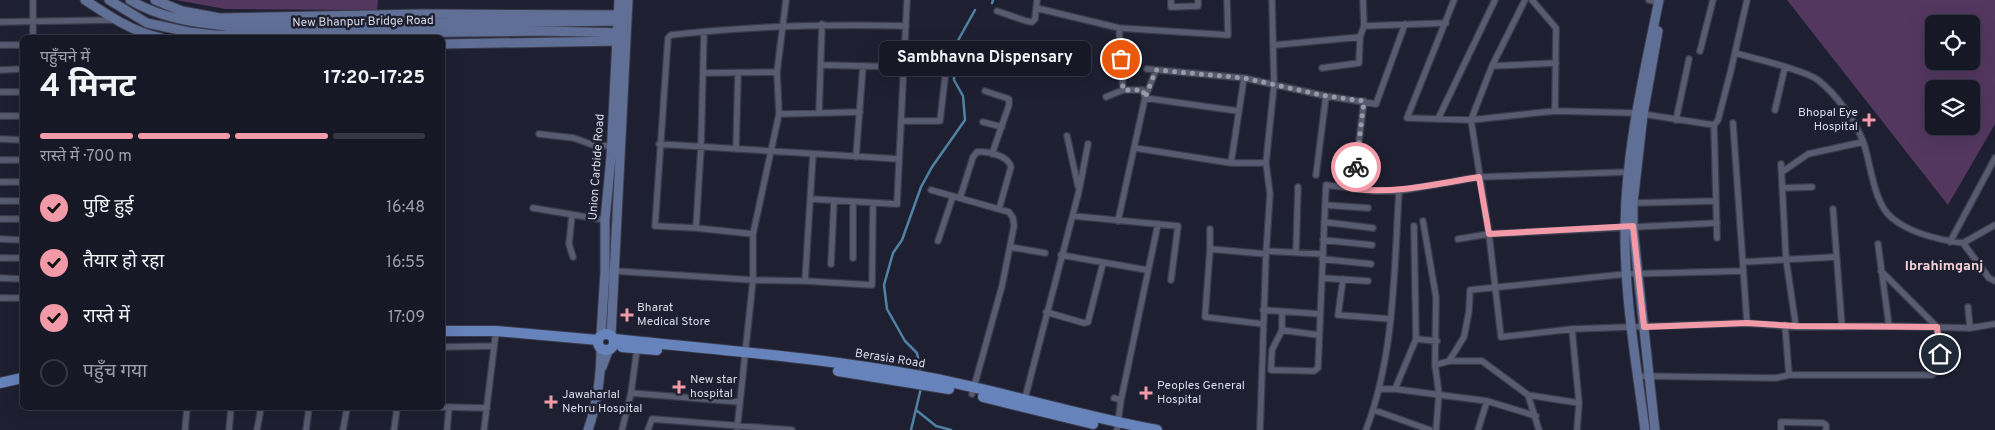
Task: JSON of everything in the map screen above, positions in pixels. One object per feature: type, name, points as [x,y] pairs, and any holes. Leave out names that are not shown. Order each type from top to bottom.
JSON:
[{"type":"main road","name":"Berasia Road","points":[[445,331],[496,331],[745,355],[905,378],[972,390],[1118,428],[1157,430]]},
{"type":"main road","name":"Berasia Road","points":[[607,342],[637,349],[745,355]]},
{"type":"main road","points":[[0,382],[20,378]]},
{"type":"street","points":[[33,0],[33,35]]},
{"type":"street","points":[[85,0],[116,20],[149,35]]},
{"type":"street","name":"New Bhanpur Bridge Road","points":[[109,0],[147,23],[208,35]]},
{"type":"street","name":"New Bhanpur Bridge Road","points":[[130,0],[152,12],[183,20],[228,26],[622,18]]},
{"type":"street","points":[[155,0],[172,8],[220,18],[423,14],[622,18]]},
{"type":"street","name":"Union Carbide Road","points":[[607,342],[615,271],[622,18],[619,0]]},
{"type":"street","name":"Union Carbide Road","points":[[622,18],[628,0]]},
{"type":"street","points":[[738,428],[753,280],[753,234],[779,114],[777,72],[786,0]]},
{"type":"street","points":[[811,199],[897,204],[907,0]]},
{"type":"street","points":[[997,11],[1029,22],[1035,19],[1037,0]]},
{"type":"street","points":[[1171,0],[1171,7],[1198,6],[1198,0]]},
{"type":"street","points":[[1036,8],[1119,28],[1228,35],[1227,0]]},
{"type":"street","points":[[1260,430],[1263,310],[1270,194],[1266,163],[1274,85],[1275,44],[1272,0]]},
{"type":"street","points":[[1322,68],[1359,63],[1360,36],[1364,26],[1363,0]]},
{"type":"street","points":[[1454,0],[1407,118],[1471,120],[1555,111],[1640,114],[1714,125]]},
{"type":"street","points":[[1438,119],[1495,0]]},
{"type":"street","points":[[1525,0],[1492,66],[1471,120],[1489,234],[1501,337],[1572,329],[1747,323],[1796,326],[1970,328],[1995,324]]},
{"type":"street","points":[[1532,0],[1556,28],[1555,111]]},
{"type":"street","points":[[1645,430],[1626,274],[1632,172],[1640,114],[1661,1],[1649,0]]},
{"type":"street","points":[[1700,51],[1713,0]]},
{"type":"street","points":[[1718,238],[1714,125],[1718,120],[1729,78],[1746,0]]},
{"type":"street","points":[[0,22],[116,20]]},
{"type":"street","points":[[1364,26],[1446,23]]},
{"type":"street","points":[[819,112],[822,24]]},
{"type":"street","points":[[753,234],[655,226],[659,144],[668,38],[671,35],[782,26],[822,24],[906,26]]},
{"type":"street","points":[[1147,69],[1244,78],[1326,96],[1376,104],[1405,24]]},
{"type":"street","points":[[1119,28],[1123,90]]},
{"type":"street","name":"New Bhanpur Bridge Road","points":[[281,35],[543,31],[621,37]]},
{"type":"street","points":[[696,228],[701,147],[704,32]]},
{"type":"street","points":[[1275,44],[1360,36]]},
{"type":"street","points":[[445,44],[621,37]]},
{"type":"street","name":"Union Carbide Road","points":[[607,342],[605,220],[621,37]]},
{"type":"street","points":[[0,45],[20,45]]},
{"type":"street","points":[[1735,53],[1785,67],[1818,80],[1854,120],[1863,142],[1875,188],[1891,218],[1910,229],[1950,242],[1963,243],[1995,224]]},
{"type":"street","points":[[1676,120],[1689,59]]},
{"type":"street","points":[[901,122],[940,121],[947,60]]},
{"type":"street","points":[[1492,66],[1556,63]]},
{"type":"street","points":[[821,65],[904,67]]},
{"type":"street","points":[[856,157],[863,66]]},
{"type":"street","points":[[1775,110],[1785,67]]},
{"type":"street","points":[[0,70],[20,69]]},
{"type":"street","points":[[1118,221],[1145,98],[1156,70]]},
{"type":"street","points":[[703,73],[777,72]]},
{"type":"street","points":[[736,149],[738,73]]},
{"type":"street","points":[[1231,163],[1244,78]]},
{"type":"street","points":[[1106,97],[1123,90],[1143,90],[1145,98]]},
{"type":"street","points":[[985,91],[1009,99],[1009,105],[992,154]]},
{"type":"street","points":[[0,92],[20,92]]},
{"type":"street","points":[[1316,175],[1326,96]]},
{"type":"street","points":[[1145,98],[1238,111]]},
{"type":"street","points":[[1353,189],[1364,101]]},
{"type":"street","points":[[779,114],[860,112]]},
{"type":"street","points":[[0,116],[20,116]]},
{"type":"street","points":[[983,122],[1002,127]]},
{"type":"street","points":[[1733,123],[1747,323]]},
{"type":"street","points":[[539,134],[574,138],[593,145],[612,146]]},
{"type":"street","points":[[1067,136],[1079,190]]},
{"type":"street","points":[[0,139],[20,140]]},
{"type":"street","points":[[1782,172],[1808,154],[1863,142]]},
{"type":"street","points":[[659,144],[900,159]]},
{"type":"street","points":[[1024,403],[1046,312],[1073,216],[1088,144]]},
{"type":"street","points":[[1135,148],[1231,163],[1266,163]]},
{"type":"street","points":[[960,198],[973,157],[977,152],[992,154],[1010,162],[1011,167],[1000,209]]},
{"type":"street","points":[[805,281],[813,154]]},
{"type":"street","points":[[1950,242],[1995,158]]},
{"type":"street","points":[[0,160],[20,160]]},
{"type":"street","points":[[1781,164],[1786,260],[1796,326]]},
{"type":"street","points":[[1262,370],[1314,371],[1318,368],[1326,185],[1375,191],[1400,191],[1479,177],[1632,172]]},
{"type":"street","points":[[1632,172],[1633,203],[1629,227],[1638,274],[1655,430]]},
{"type":"street","points":[[0,182],[20,182]]},
{"type":"street","points":[[1296,252],[1298,186]]},
{"type":"street","points":[[1783,188],[1812,187]]},
{"type":"street","points":[[931,190],[1009,212],[1013,218],[1014,226],[1002,286],[972,390]]},
{"type":"street","points":[[1366,430],[1374,410],[1390,333],[1400,191]]},
{"type":"street","points":[[938,241],[953,196]]},
{"type":"street","points":[[0,201],[20,201]]},
{"type":"street","points":[[831,264],[834,201]]},
{"type":"street","points":[[1633,203],[1716,201]]},
{"type":"street","points":[[853,202],[853,258]]},
{"type":"street","points":[[615,271],[872,285],[873,203]]},
{"type":"street","points":[[1325,206],[1368,208]]},
{"type":"street","points":[[533,208],[605,220]]},
{"type":"street","points":[[1833,209],[1835,257],[1842,327]]},
{"type":"street","points":[[572,215],[570,244],[573,258]]},
{"type":"street","points":[[1073,216],[1178,226],[1171,280]]},
{"type":"street","points":[[0,219],[20,219]]},
{"type":"street","points":[[1423,221],[1436,286],[1437,340],[1435,364],[1439,394],[1436,430]]},
{"type":"street","points":[[1324,222],[1373,228]]},
{"type":"street","points":[[1458,239],[1489,234],[1717,222]]},
{"type":"street","points":[[1118,428],[1121,400],[1158,224]]},
{"type":"street","points":[[1395,389],[1416,339],[1414,226]]},
{"type":"street","points":[[1210,229],[1205,318],[1263,324]]},
{"type":"street","points":[[0,239],[20,240]]},
{"type":"street","points":[[1323,240],[1372,245]]},
{"type":"street","points":[[1963,243],[1988,278],[1995,281]]},
{"type":"street","points":[[1878,244],[1889,326]]},
{"type":"street","points":[[1010,247],[1045,253]]},
{"type":"street","points":[[1210,249],[1266,253],[1296,252],[1371,264]]},
{"type":"street","points":[[1061,255],[1147,270]]},
{"type":"street","points":[[1742,262],[1835,257]]},
{"type":"street","points":[[0,258],[20,258]]},
{"type":"street","points":[[1046,312],[1084,323],[1088,322],[1103,262]]},
{"type":"street","points":[[1449,360],[1464,337],[1469,311],[1470,290],[1626,274],[1743,271]]},
{"type":"street","points":[[1637,376],[1776,378],[1789,375],[1932,376],[1941,367],[1937,327],[1881,271]]},
{"type":"street","points":[[0,278],[20,279]]},
{"type":"street","points":[[1322,278],[1368,281]]},
{"type":"street","points":[[1343,279],[1338,315],[1391,319]]},
{"type":"street","points":[[0,298],[20,298]]},
{"type":"street","points":[[1968,307],[1970,328]]},
{"type":"street","points":[[1263,310],[1320,314]]},
{"type":"street","points":[[1271,370],[1272,350],[1282,330],[1282,312]]},
{"type":"street","points":[[1785,325],[1789,375]]},
{"type":"street","points":[[1572,329],[1579,403],[1577,430]]},
{"type":"street","points":[[1282,330],[1318,335]]},
{"type":"street","points":[[484,430],[496,331]]},
{"type":"street","points":[[1416,339],[1437,340]]},
{"type":"street","points":[[588,430],[593,417],[607,342]]},
{"type":"street","points":[[445,347],[494,346]]},
{"type":"street","points":[[622,430],[631,393],[637,349]]},
{"type":"street","points":[[1435,364],[1449,360],[1482,361],[1528,395],[1579,403]]},
{"type":"street","points":[[1379,389],[1395,389],[1486,401],[1536,416]]},
{"type":"street","points":[[631,393],[740,402]]},
{"type":"street","points":[[1528,395],[1539,430]]},
{"type":"street","points":[[1114,398],[1121,400]]},
{"type":"street","points":[[1478,430],[1486,401]]},
{"type":"street","points":[[447,430],[446,407],[487,408]]},
{"type":"street","points":[[185,430],[187,410]]},
{"type":"street","points":[[228,430],[231,410]]},
{"type":"street","points":[[257,430],[261,410]]},
{"type":"street","points":[[306,430],[309,410]]},
{"type":"street","points":[[343,430],[347,410]]},
{"type":"street","points":[[394,430],[397,410]]},
{"type":"street","points":[[1374,410],[1430,430]]},
{"type":"street","points":[[648,430],[652,419],[738,428],[792,430]]},
{"type":"street","points":[[1781,430],[1781,422],[1823,423],[1826,425],[1826,430]]},
{"type":"shaded area","points":[[176,0],[378,0],[377,10],[225,9]]},
{"type":"shaded area","points":[[1787,0],[1995,0],[1995,124],[1948,205]]},
{"type":"waterway","points":[[921,373],[917,353],[905,341],[887,309],[884,285],[893,253],[902,240],[921,187],[932,167],[965,120],[963,96],[954,80],[954,63],[956,44],[975,10]]},
{"type":"waterway","points":[[911,430],[921,388]]},
{"type":"waterway","points":[[916,410],[936,426],[951,430]]},
{"type":"way so far","points":[[1121,59],[1123,90],[1143,90],[1145,98],[1156,70],[1244,78],[1326,96],[1364,101],[1356,167]]},
{"type":"place","name":"Sambhavna Dispensary","points":[[1121,59]]},
{"type":"place","name":"Bhopal Eye Hospital","points":[[1869,120]]},
{"type":"place","name":"Bharat Medical Store","points":[[627,315]]},
{"type":"place","name":"New star hospital","points":[[679,387]]},
{"type":"place","name":"Peoples General Hospital","points":[[1146,393]]},
{"type":"place","name":"Jawaharlal Nehru Hospital","points":[[551,402]]},
{"type":"district","name":"Ibrahimganj","points":[[1944,266]]},
{"type":"route","points":[[1356,167],[1353,189],[1375,191],[1400,191],[1479,177],[1489,234],[1633,226],[1644,327],[1747,323],[1842,327],[1937,327],[1940,354]]}]
